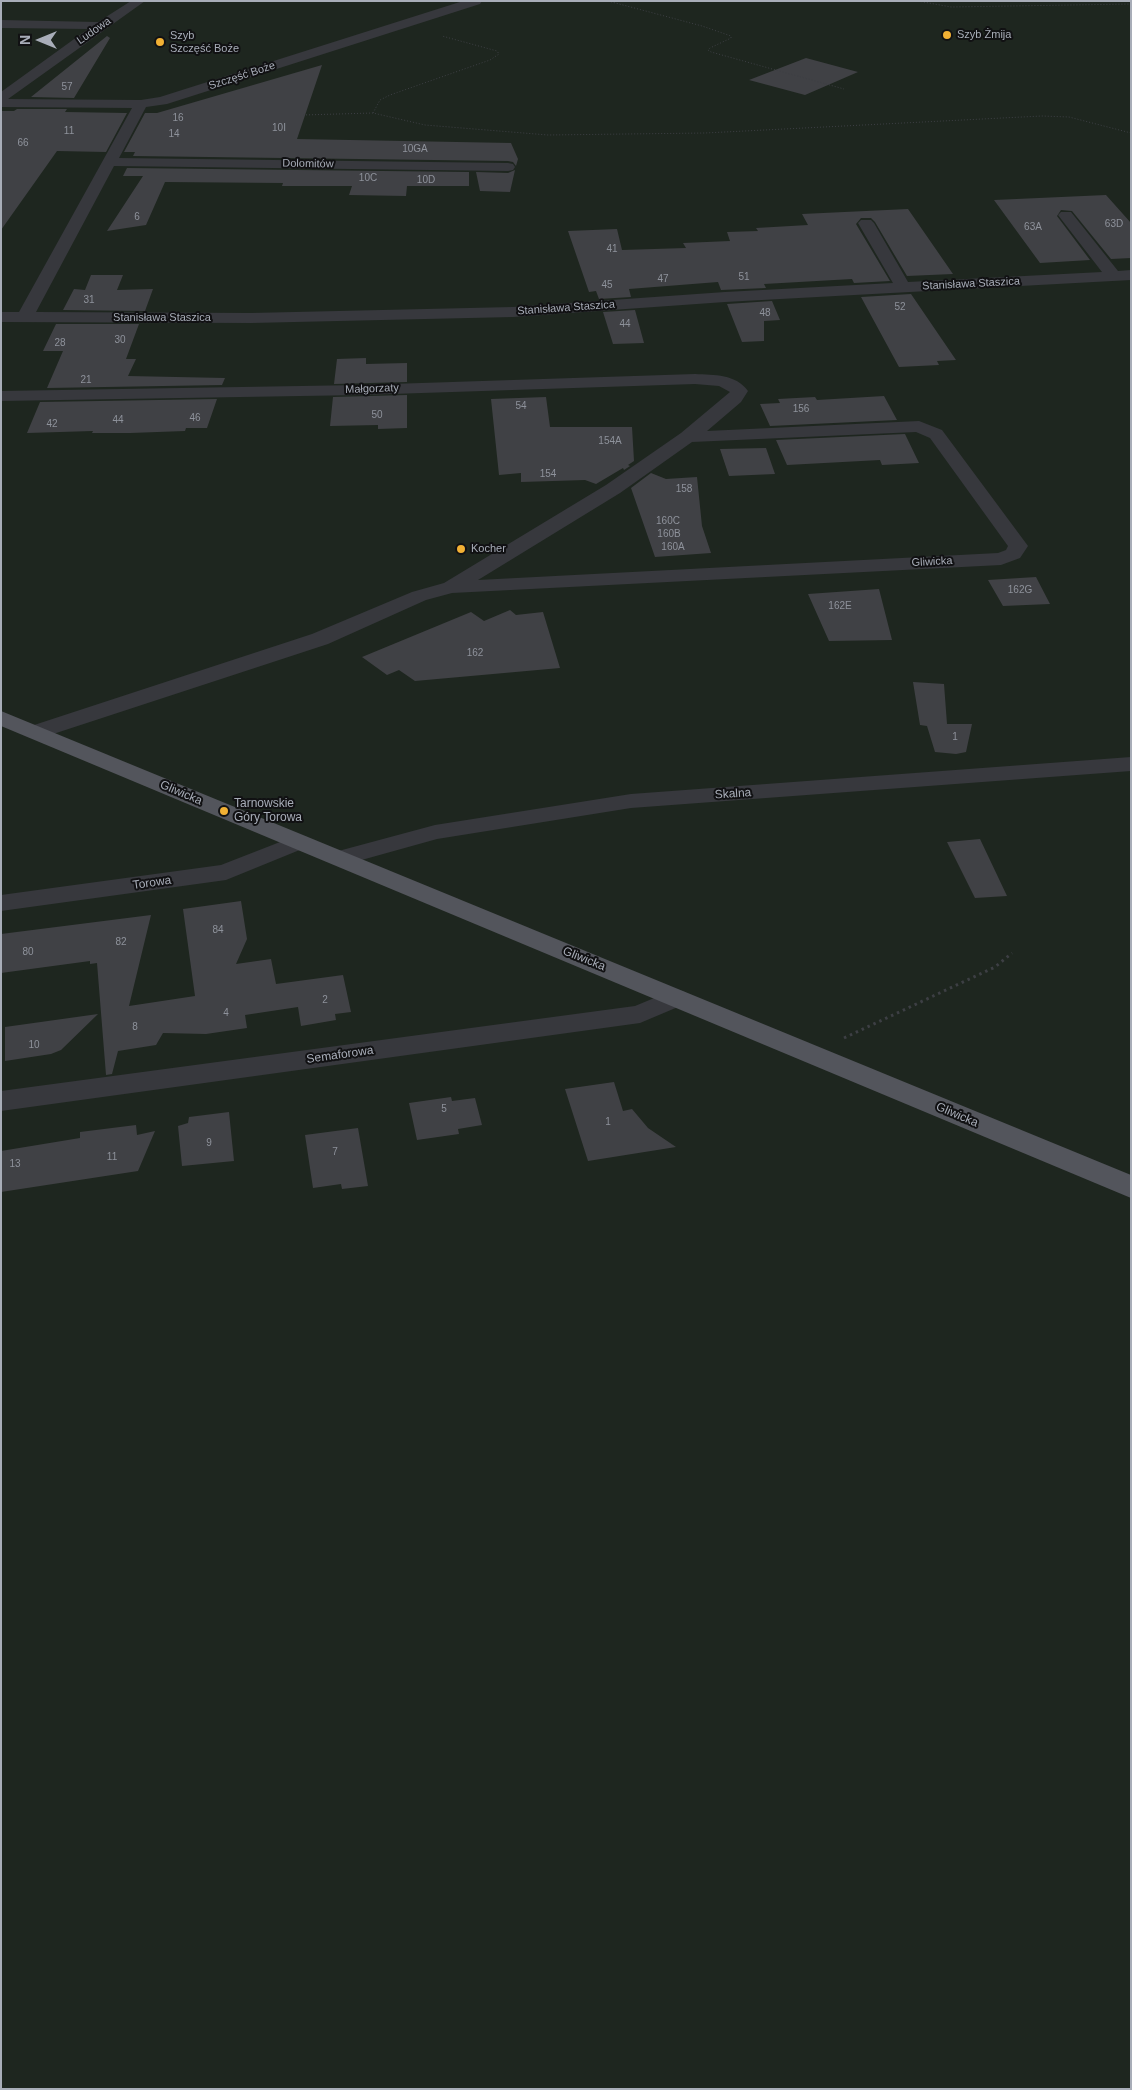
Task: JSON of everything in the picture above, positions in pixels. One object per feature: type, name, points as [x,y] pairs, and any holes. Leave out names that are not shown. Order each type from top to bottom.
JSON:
[{"type":"main road","name":"Gliwicka","points":[[1,718],[1131,1187]]},
{"type":"street","name":"Ludowa","points":[[1,98],[139,1]]},
{"type":"street","name":"Szczęść Boże","points":[[1,103],[140,104],[162,101],[476,1]]},
{"type":"street","points":[[1,24],[101,26]]},
{"type":"street","points":[[25,317],[140,104]]},
{"type":"street","name":"Dolomitów","points":[[109,162],[508,167]]},
{"type":"street","points":[[1066,214],[1114,276]]},
{"type":"street","points":[[866,223],[903,287]]},
{"type":"street","name":"Stanisława Staszica","points":[[1,317],[251,318],[513,312],[903,287],[1131,275]]},
{"type":"street","name":"Małgorzaty","points":[[1,396],[351,390],[696,379],[726,382],[739,391]]},
{"type":"street","name":"Gliwicka","points":[[450,587],[613,489],[688,437],[735,398],[739,391]]},
{"type":"street","name":"Gliwicka","points":[[36,732],[320,639],[419,596],[450,587],[1001,559],[1013,554],[1018,546],[936,434],[919,426],[688,437]]},
{"type":"street","name":"Skalna","points":[[340,858],[435,832],[631,801],[1131,764]]},
{"type":"street","name":"Torowa","points":[[1,903],[226,872],[298,842]]},
{"type":"street","name":"Semaforowa","points":[[1,1101],[640,1014],[676,998]]},
{"type":"path","points":[[608,1],[702,26],[731,36],[731,38],[710,48],[708,50],[711,52],[844,89]]},
{"type":"path","points":[[918,1],[951,7],[1131,4]]},
{"type":"path","points":[[373,113],[380,100],[390,95],[490,60],[499,54],[497,51],[402,25]]},
{"type":"path","points":[[304,115],[373,113],[425,125],[548,135],[705,133],[1069,116],[1131,133]]},
{"type":"path","points":[[810,1054],[995,967],[1012,952]]},
{"type":"shaded area","points":[[1,1],[1131,1],[1131,2089],[1,2089]]},
{"type":"building","points":[[107,36],[110,38],[74,98],[31,97]]},
{"type":"building","points":[[806,58],[858,72],[805,95],[749,80]]},
{"type":"building","points":[[322,65],[297,139],[511,143],[518,159],[516,166],[513,162],[508,161],[133,156],[135,152],[124,152],[145,113],[157,113]]},
{"type":"building","points":[[17,109],[67,109],[65,112],[127,113],[106,152],[57,151],[1,230],[1,111],[14,111]]},
{"type":"building","points":[[127,168],[469,172],[469,186],[407,186],[406,196],[349,195],[352,186],[282,186],[283,183],[165,182],[146,225],[107,231],[143,176],[123,176]]},
{"type":"building","points":[[515,170],[510,192],[480,191],[476,172],[508,173]]},
{"type":"building","points":[[1106,195],[1131,223],[1131,258],[1111,259],[1072,211],[1061,210],[1057,216],[1090,260],[1040,263],[994,200]]},
{"type":"building","points":[[908,209],[953,274],[907,276],[875,222],[871,218],[861,218],[856,224],[890,281],[854,283],[852,279],[764,284],[766,288],[721,290],[718,282],[629,289],[631,297],[599,299],[596,291],[589,292],[568,231],[617,229],[622,250],[686,248],[683,243],[730,241],[727,232],[758,231],[756,228],[808,225],[802,214]]},
{"type":"building","points":[[91,275],[123,275],[117,290],[153,289],[145,311],[63,310],[74,289],[85,290]]},
{"type":"building","points":[[911,294],[956,360],[937,361],[939,365],[899,367],[861,297]]},
{"type":"building","points":[[772,301],[780,320],[764,321],[764,341],[742,342],[727,304]]},
{"type":"building","points":[[635,310],[644,343],[613,344],[603,312]]},
{"type":"building","points":[[56,324],[139,324],[126,359],[136,359],[128,376],[225,378],[222,385],[47,388],[63,351],[43,351]]},
{"type":"building","points":[[366,358],[366,364],[407,363],[407,382],[334,384],[337,359]]},
{"type":"building","points":[[407,395],[407,428],[378,429],[378,425],[330,426],[333,397]]},
{"type":"building","points":[[884,396],[897,420],[770,426],[760,404],[780,403],[778,399],[815,397],[817,400]]},
{"type":"building","points":[[546,397],[550,427],[632,427],[634,461],[624,470],[623,468],[596,484],[585,480],[521,482],[521,473],[499,475],[491,399]]},
{"type":"building","points":[[217,399],[207,428],[186,428],[185,431],[130,433],[92,433],[93,431],[27,433],[40,402]]},
{"type":"building","points":[[905,434],[919,463],[882,465],[880,460],[787,465],[776,440]]},
{"type":"building","points":[[766,448],[775,474],[729,476],[720,449]]},
{"type":"building","points":[[651,473],[666,479],[697,477],[702,526],[711,553],[655,557],[631,488]]},
{"type":"building","points":[[1036,577],[1050,604],[1003,606],[988,580]]},
{"type":"building","points":[[879,589],[892,640],[829,641],[808,594]]},
{"type":"building","points":[[510,610],[516,615],[543,612],[560,668],[415,681],[399,670],[387,675],[362,657],[471,612],[484,621]]},
{"type":"building","points":[[913,682],[944,684],[947,724],[972,724],[966,752],[956,754],[935,752],[927,726],[920,725]]},
{"type":"building","points":[[980,839],[1007,896],[975,898],[947,842]]},
{"type":"building","points":[[241,901],[247,939],[236,964],[271,959],[276,984],[343,975],[351,1012],[335,1014],[336,1020],[301,1026],[298,1007],[245,1015],[247,1028],[206,1034],[163,1033],[156,1045],[118,1051],[112,1074],[106,1075],[97,963],[90,964],[90,961],[1,973],[1,934],[151,915],[129,1006],[195,996],[183,909]]},
{"type":"building","points":[[98,1014],[61,1050],[51,1054],[5,1061],[5,1027]]},
{"type":"building","points":[[614,1082],[623,1111],[632,1109],[648,1128],[676,1147],[588,1161],[565,1089]]},
{"type":"building","points":[[451,1097],[452,1101],[475,1098],[482,1125],[458,1129],[459,1134],[417,1140],[409,1103]]},
{"type":"building","points":[[229,1112],[234,1161],[182,1166],[178,1126],[188,1123],[189,1117]]},
{"type":"building","points":[[136,1125],[137,1135],[155,1131],[138,1171],[1,1192],[1,1151],[80,1138],[80,1132]]},
{"type":"building","points":[[358,1128],[368,1186],[342,1189],[341,1184],[313,1188],[305,1135]]},
{"type":"place","name":"Szyb Żmija","points":[[947,35]]},
{"type":"place","name":"Szyb Szczęść Boże","points":[[160,42]]},
{"type":"place","name":"Kocher","points":[[461,549]]},
{"type":"place","name":"Tarnowskie Góry Torowa","points":[[224,811]]}]
